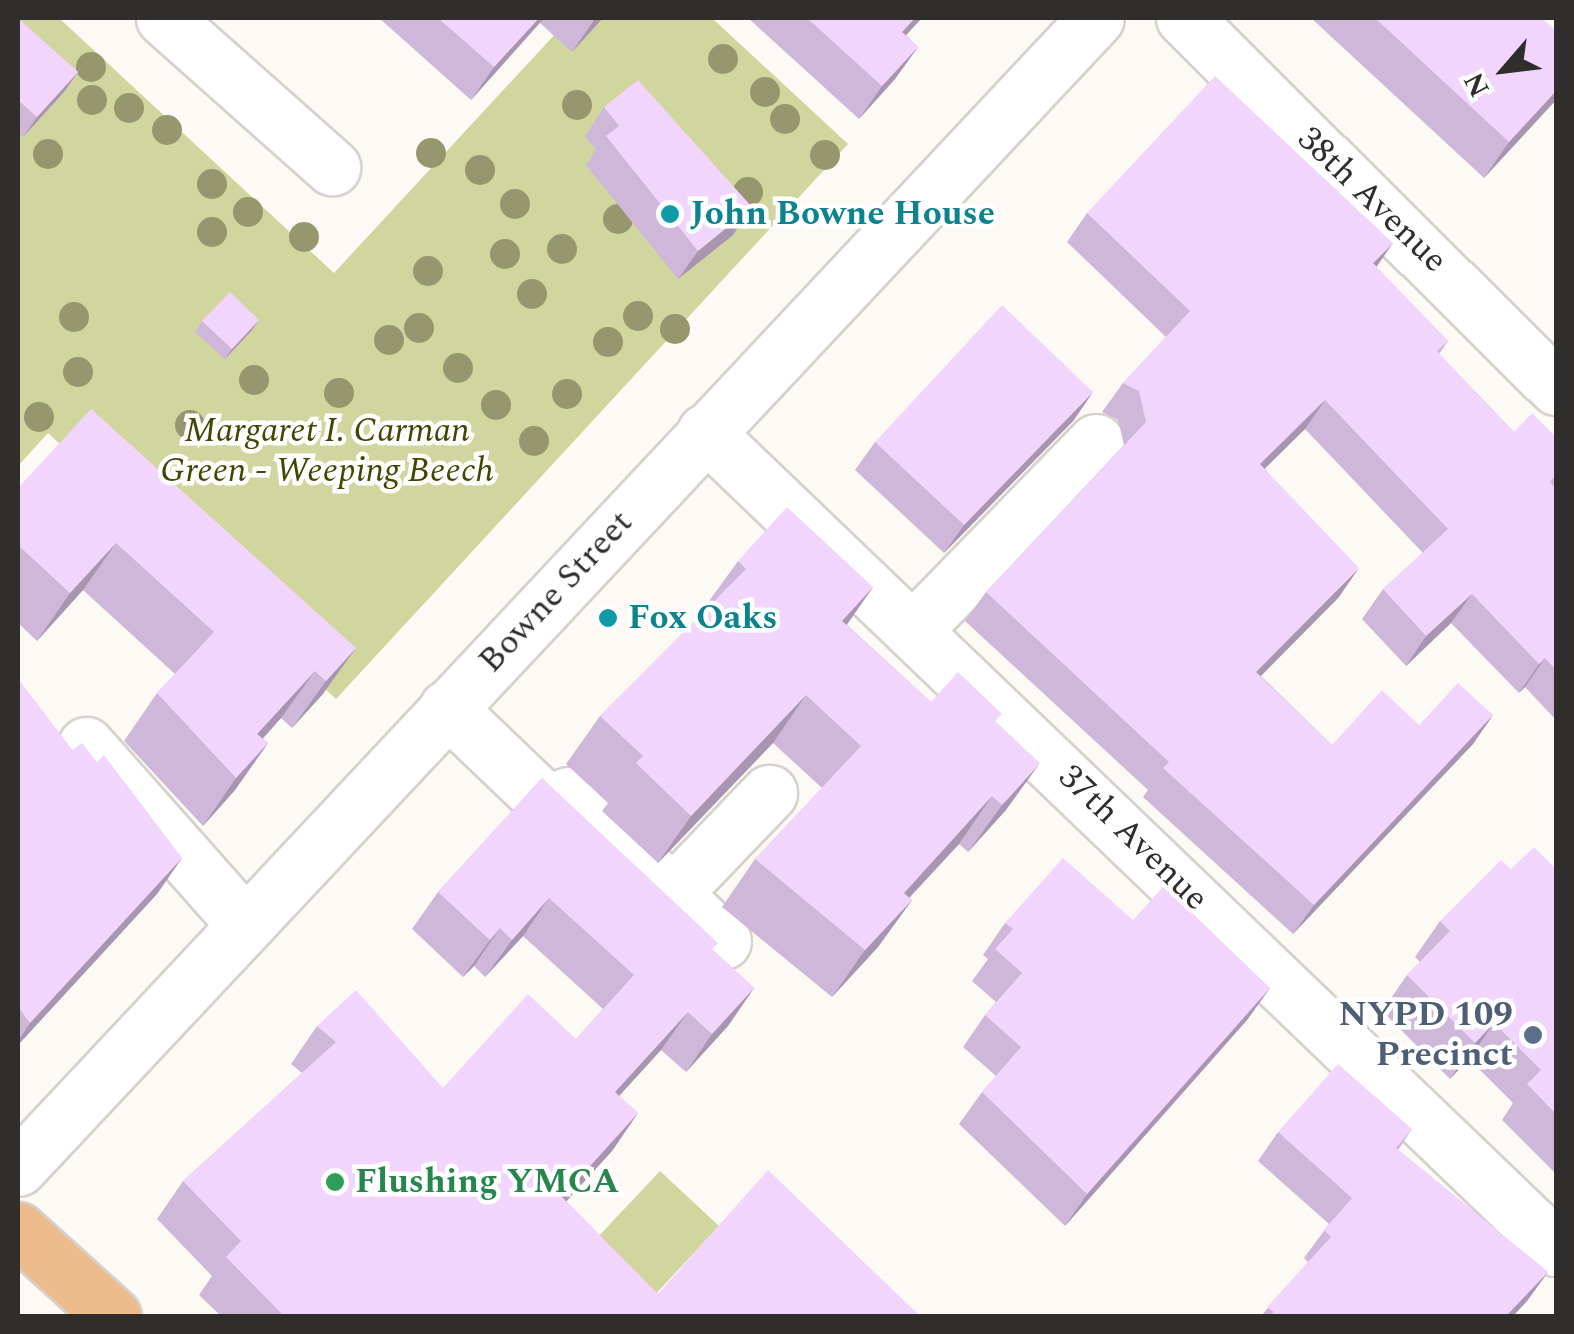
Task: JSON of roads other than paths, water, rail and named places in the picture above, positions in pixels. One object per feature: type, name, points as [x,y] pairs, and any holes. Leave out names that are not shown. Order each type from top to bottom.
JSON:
[{"type":"main road","points":[[18,1230],[113,1316]]},
{"type":"main road","points":[[18,1248],[63,1316]]},
{"type":"street","points":[[164,18],[332,168]]},
{"type":"street","name":"Bowne Street","points":[[18,1168],[1096,18]]},
{"type":"street","name":"38th Avenue","points":[[1184,18],[1556,387]]},
{"type":"street","name":"37th Avenue","points":[[706,432],[914,629],[1141,820],[1556,1248]]},
{"type":"street","points":[[914,629],[1096,442]]},
{"type":"street","points":[[454,701],[673,893],[730,961],[454,701]]},
{"type":"street","points":[[86,745],[245,925]]},
{"type":"street","points":[[673,893],[769,793]]},
{"type":"place","name":"John Bowne House","points":[[670,214]]},
{"type":"place","name":"Fox Oaks","points":[[608,618]]},
{"type":"place","name":"NYPD 109 Precinct","points":[[1533,1035]]},
{"type":"place","name":"Flushing YMCA","points":[[335,1182]]},
{"type":"park label","name":"Margaret I. Carman Green - Weeping Beech","points":[[327,451]]}]
